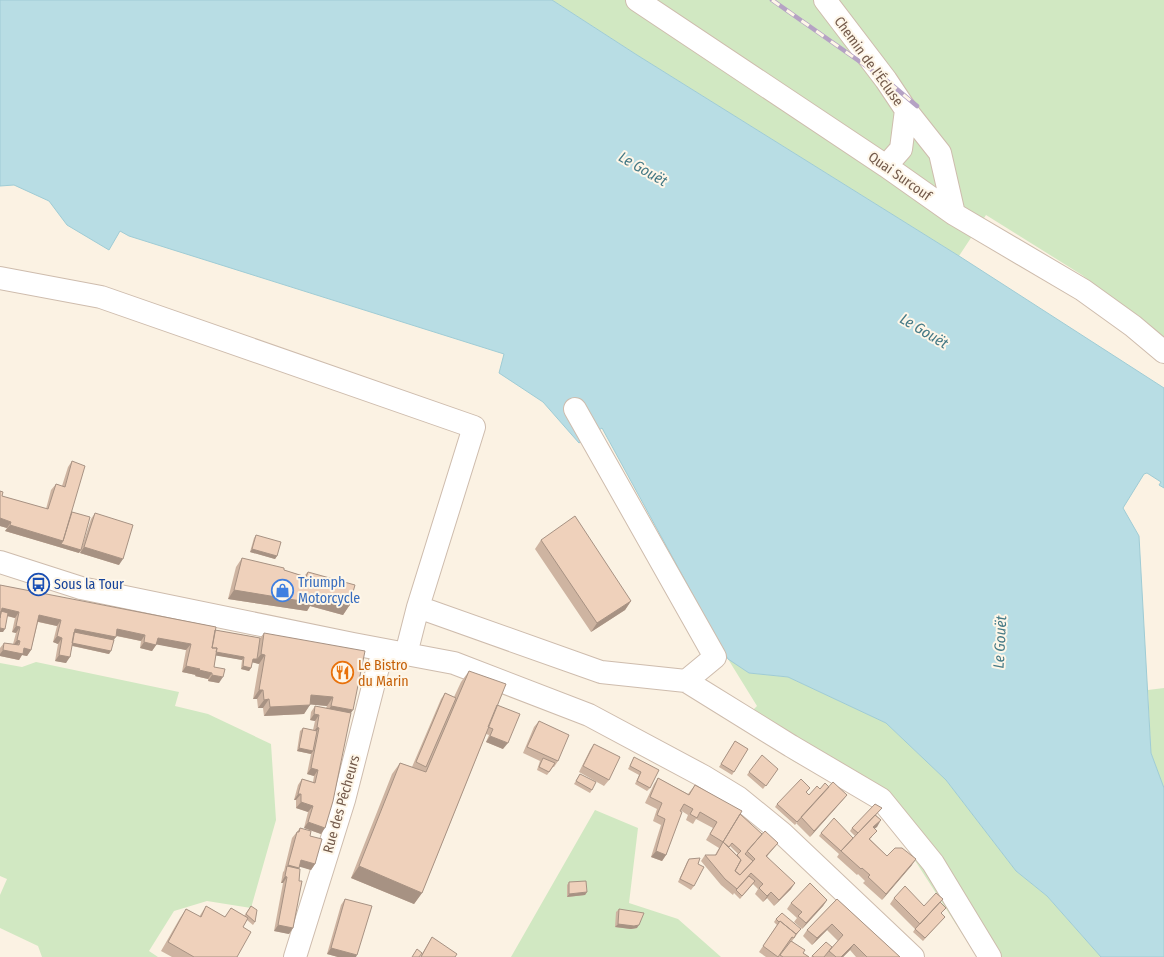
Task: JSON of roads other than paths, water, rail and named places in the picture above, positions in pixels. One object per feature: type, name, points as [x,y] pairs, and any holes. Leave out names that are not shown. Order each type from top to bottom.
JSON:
[{"type":"street","name":"Quai Surcouf","points":[[637,0],[886,166],[954,214],[1083,290],[1133,326],[1164,352]]},
{"type":"street","name":"Chemin de l'Écluse","points":[[825,0],[886,80],[906,110],[901,149],[886,166]]},
{"type":"street","points":[[906,110],[940,153],[954,214]]},
{"type":"street","points":[[0,278],[101,297],[474,427],[418,607],[406,654]]},
{"type":"street","points":[[575,409],[715,657],[686,680]]},
{"type":"street","points":[[0,562],[81,588],[454,663],[589,715],[703,776],[739,798],[782,833],[913,957]]},
{"type":"street","points":[[418,607],[600,672],[686,680],[791,746],[881,799],[933,863],[990,957]]},
{"type":"street","name":"Rue des Pêcheurs","points":[[295,957],[344,800],[377,671],[384,650]]},
{"type":"water","name":"Le Gouët","points":[[0,0],[552,0],[637,55],[959,256],[1164,388],[1164,488],[1159,485],[1161,482],[1147,473],[1144,474],[1123,508],[1139,536],[1151,753],[1164,788],[1164,957],[1101,957],[1047,896],[1016,871],[946,780],[886,723],[788,677],[749,673],[728,659],[602,428],[579,443],[543,402],[499,373],[504,354],[129,236],[120,231],[109,250],[67,225],[49,201],[14,185],[0,186]]},
{"type":"railway","points":[[772,0],[886,80],[917,106]]},
{"type":"place","name":"Sous la Tour","points":[[39,584]]},
{"type":"place","name":"Triumph Motorcycle","points":[[282,590]]},
{"type":"place","name":"Le Bistro du Marin","points":[[342,673]]}]
